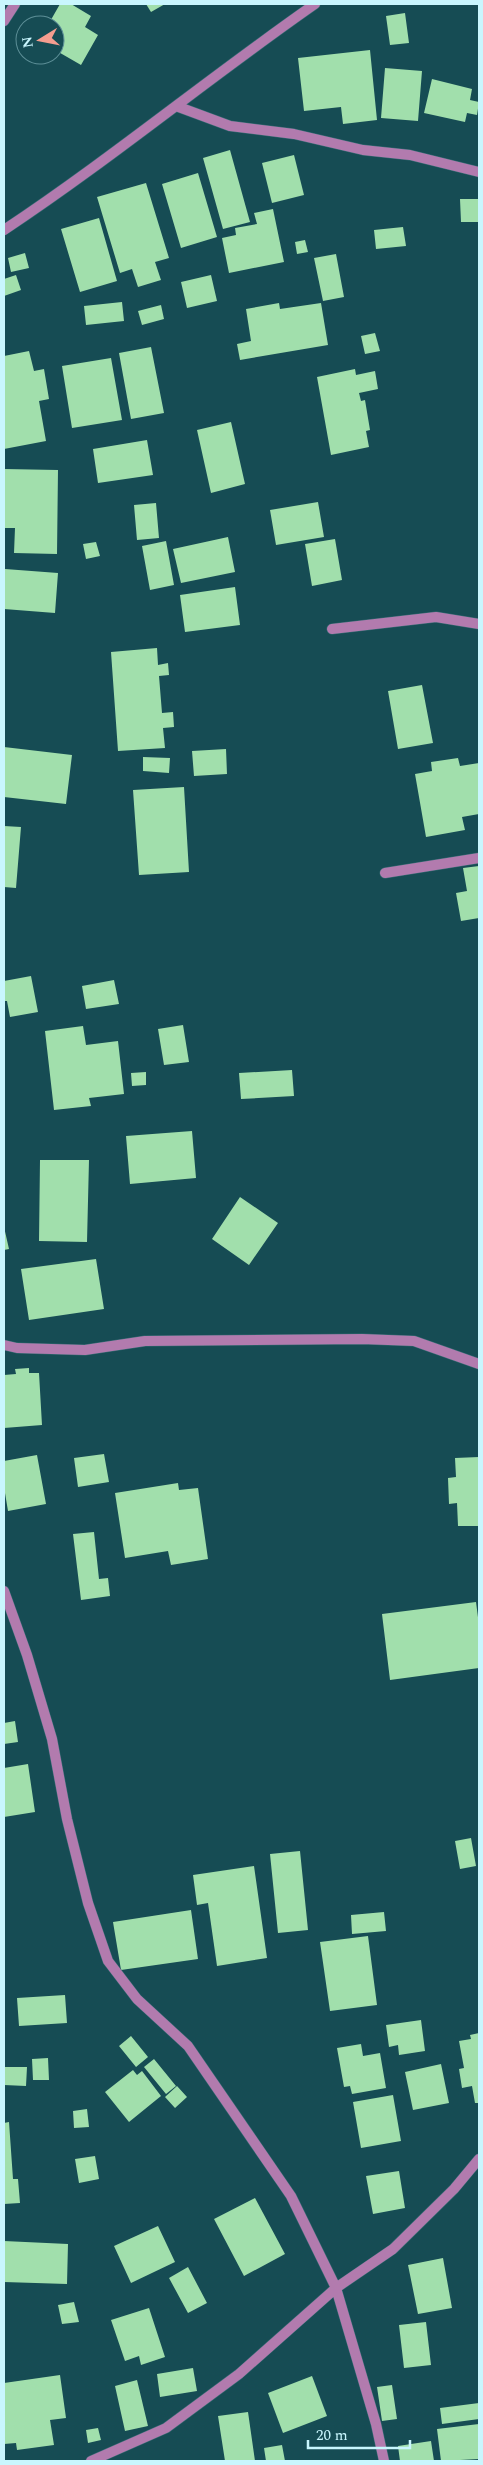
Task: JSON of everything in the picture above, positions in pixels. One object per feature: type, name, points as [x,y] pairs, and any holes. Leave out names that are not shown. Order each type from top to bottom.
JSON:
[{"type":"street","points":[[4,21],[15,4]]},
{"type":"street","points":[[4,230],[71,186],[232,62],[315,4]]},
{"type":"street","points":[[176,106],[230,126],[294,134],[363,150],[410,155],[479,172]]},
{"type":"street","points":[[332,629],[436,617],[479,624]]},
{"type":"street","points":[[385,873],[479,858]]},
{"type":"street","points":[[4,1345],[18,1348],[85,1350],[145,1340],[362,1338],[414,1341],[479,1364]]},
{"type":"street","points":[[4,1591],[27,1655],[52,1739],[67,1819],[88,1903],[108,1961],[137,1999],[188,2046],[292,2196],[336,2288],[376,2424],[384,2461]]},
{"type":"street","points":[[91,2461],[166,2428],[239,2374],[336,2288],[393,2249],[454,2189],[479,2159]]},
{"type":"building","points":[[60,4],[71,4],[91,16],[85,27],[98,35],[81,65],[65,56],[65,15],[54,15]]},
{"type":"building","points":[[146,4],[165,4],[151,12]]},
{"type":"building","points":[[405,13],[409,43],[390,45],[386,16]]},
{"type":"building","points":[[370,50],[377,120],[343,124],[341,107],[304,111],[298,58]]},
{"type":"building","points":[[385,68],[422,71],[418,121],[381,118]]},
{"type":"building","points":[[432,79],[472,89],[470,100],[479,102],[477,115],[467,113],[465,122],[424,113]]},
{"type":"building","points":[[230,150],[250,222],[223,229],[203,158]]},
{"type":"building","points":[[294,155],[304,195],[272,203],[262,163]]},
{"type":"building","points":[[198,173],[217,237],[181,248],[162,184]]},
{"type":"building","points":[[146,183],[169,258],[155,262],[161,280],[138,287],[132,269],[120,273],[97,197]]},
{"type":"building","points":[[460,199],[479,199],[479,222],[461,222]]},
{"type":"building","points":[[273,209],[284,262],[229,273],[222,238],[236,235],[235,228],[257,224],[254,213]]},
{"type":"building","points":[[99,218],[117,281],[80,292],[61,229]]},
{"type":"building","points":[[403,227],[406,246],[376,249],[374,230]]},
{"type":"building","points":[[305,240],[308,252],[297,254],[295,242]]},
{"type":"building","points":[[25,253],[29,268],[11,272],[8,258]]},
{"type":"building","points":[[336,254],[344,297],[323,301],[314,258]]},
{"type":"building","points":[[16,275],[21,290],[4,296],[4,279]]},
{"type":"building","points":[[211,275],[217,301],[187,308],[181,282]]},
{"type":"building","points":[[122,302],[124,321],[86,325],[84,306]]},
{"type":"building","points":[[279,303],[280,309],[321,303],[328,345],[240,360],[237,344],[251,341],[246,309]]},
{"type":"building","points":[[161,305],[164,319],[142,325],[138,311]]},
{"type":"building","points":[[375,333],[380,351],[365,354],[361,336]]},
{"type":"building","points":[[151,347],[164,413],[131,419],[119,353]]},
{"type":"building","points":[[29,351],[34,371],[44,369],[49,399],[39,401],[46,441],[4,449],[4,356]]},
{"type":"building","points":[[111,358],[122,420],[72,428],[62,366]]},
{"type":"building","points":[[355,369],[356,375],[375,371],[378,389],[359,393],[361,401],[365,400],[370,430],[366,431],[369,447],[331,455],[317,377]]},
{"type":"building","points":[[231,422],[245,484],[211,493],[197,430]]},
{"type":"building","points":[[147,440],[153,475],[98,483],[93,449]]},
{"type":"building","points":[[4,469],[58,470],[57,554],[14,553],[15,528],[4,528]]},
{"type":"building","points":[[318,502],[324,537],[276,545],[270,510]]},
{"type":"building","points":[[156,503],[159,538],[137,540],[134,505]]},
{"type":"building","points":[[228,537],[235,572],[181,583],[173,549]]},
{"type":"building","points":[[335,539],[342,580],[312,586],[305,544]]},
{"type":"building","points":[[166,541],[174,585],[150,590],[142,546]]},
{"type":"building","points":[[96,542],[100,556],[86,559],[83,544]]},
{"type":"building","points":[[5,569],[58,573],[55,613],[4,609]]},
{"type":"building","points":[[235,587],[240,625],[185,632],[180,595]]},
{"type":"building","points":[[157,648],[158,665],[168,663],[169,675],[159,676],[162,713],[173,712],[174,727],[163,728],[165,748],[118,751],[111,652]]},
{"type":"building","points":[[422,685],[433,743],[398,749],[388,691]]},
{"type":"building","points":[[4,747],[72,755],[66,804],[4,797]]},
{"type":"building","points":[[226,749],[227,774],[194,776],[192,751]]},
{"type":"building","points":[[143,757],[170,758],[169,773],[143,771]]},
{"type":"building","points":[[458,758],[460,766],[479,763],[479,814],[462,817],[465,830],[426,837],[415,774],[432,771],[431,762]]},
{"type":"building","points":[[184,787],[189,872],[139,875],[133,790]]},
{"type":"building","points":[[4,826],[21,827],[16,888],[4,887]]},
{"type":"building","points":[[479,866],[479,918],[461,921],[456,893],[467,891],[463,868]]},
{"type":"building","points":[[31,976],[38,1012],[10,1017],[7,1001],[4,1001],[4,981]]},
{"type":"building","points":[[114,980],[119,1004],[86,1009],[82,986]]},
{"type":"building","points":[[183,1025],[189,1062],[164,1065],[158,1029]]},
{"type":"building","points":[[83,1026],[86,1045],[118,1041],[124,1094],[89,1098],[91,1106],[54,1110],[45,1031]]},
{"type":"building","points":[[292,1070],[294,1096],[241,1099],[239,1073]]},
{"type":"building","points":[[146,1072],[146,1085],[132,1086],[131,1073]]},
{"type":"building","points":[[192,1131],[196,1178],[130,1184],[126,1136]]},
{"type":"building","points":[[40,1160],[89,1160],[87,1242],[39,1241]]},
{"type":"building","points":[[240,1197],[278,1223],[249,1265],[212,1239]]},
{"type":"building","points":[[4,1227],[9,1249],[4,1250]]},
{"type":"building","points":[[96,1259],[104,1309],[29,1320],[21,1269]]},
{"type":"building","points":[[29,1368],[29,1373],[39,1373],[42,1425],[4,1428],[4,1375],[16,1374],[15,1369]]},
{"type":"building","points":[[104,1454],[109,1482],[78,1487],[74,1458]]},
{"type":"building","points":[[37,1455],[46,1504],[8,1511],[4,1487],[4,1461]]},
{"type":"building","points":[[479,1457],[479,1526],[458,1526],[457,1503],[449,1504],[448,1478],[456,1477],[455,1458]]},
{"type":"building","points":[[178,1483],[179,1490],[198,1488],[208,1559],[171,1565],[168,1551],[125,1558],[115,1493]]},
{"type":"building","points":[[94,1532],[99,1579],[108,1578],[110,1596],[81,1600],[73,1534]]},
{"type":"building","points":[[476,1602],[479,1625],[479,1668],[390,1680],[382,1614]]},
{"type":"building","points":[[15,1721],[18,1742],[4,1744],[4,1723]]},
{"type":"building","points":[[28,1764],[35,1812],[4,1817],[4,1768]]},
{"type":"building","points":[[471,1838],[476,1866],[460,1869],[455,1841]]},
{"type":"building","points":[[300,1851],[308,1930],[278,1933],[270,1854]]},
{"type":"building","points":[[254,1866],[267,1958],[217,1966],[208,1903],[197,1905],[193,1875]]},
{"type":"building","points":[[191,1910],[198,1959],[121,1970],[113,1922]]},
{"type":"building","points":[[384,1912],[386,1931],[352,1934],[351,1915]]},
{"type":"building","points":[[368,1936],[377,2005],[330,2011],[320,1942]]},
{"type":"building","points":[[65,1995],[67,2023],[19,2026],[17,1998]]},
{"type":"building","points":[[421,2020],[425,2051],[399,2055],[398,2045],[389,2047],[386,2025]]},
{"type":"building","points":[[479,2033],[479,2103],[475,2103],[472,2086],[462,2088],[459,2069],[464,2068],[459,2041],[471,2039],[470,2035]]},
{"type":"building","points":[[131,2036],[148,2057],[136,2067],[119,2046]]},
{"type":"building","points":[[361,2044],[363,2056],[380,2053],[386,2088],[352,2094],[350,2086],[344,2087],[337,2048]]},
{"type":"building","points":[[48,2058],[49,2080],[33,2080],[32,2059]]},
{"type":"building","points":[[154,2059],[176,2086],[166,2094],[144,2067]]},
{"type":"building","points":[[441,2064],[449,2103],[413,2110],[405,2072]]},
{"type":"building","points":[[4,2067],[27,2067],[26,2086],[4,2085]]},
{"type":"building","points":[[133,2070],[137,2075],[142,2071],[161,2096],[129,2122],[105,2092]]},
{"type":"building","points":[[177,2086],[187,2097],[175,2108],[165,2097]]},
{"type":"building","points":[[393,2095],[401,2141],[361,2148],[353,2102]]},
{"type":"building","points":[[87,2109],[89,2127],[74,2128],[73,2111]]},
{"type":"building","points":[[9,2122],[13,2179],[18,2179],[20,2203],[4,2204],[4,2123]]},
{"type":"building","points":[[95,2156],[99,2179],[79,2183],[75,2159]]},
{"type":"building","points":[[399,2171],[405,2208],[373,2214],[366,2176]]},
{"type":"building","points":[[255,2198],[285,2254],[244,2276],[214,2219]]},
{"type":"building","points":[[158,2226],[175,2262],[131,2283],[114,2246]]},
{"type":"building","points":[[4,2241],[68,2244],[67,2284],[4,2282]]},
{"type":"building","points":[[443,2258],[452,2308],[418,2314],[408,2265]]},
{"type":"building","points":[[188,2267],[207,2303],[188,2313],[169,2278]]},
{"type":"building","points":[[74,2302],[79,2322],[62,2324],[58,2305]]},
{"type":"building","points":[[149,2308],[165,2357],[141,2365],[139,2356],[125,2361],[111,2320]]},
{"type":"building","points":[[426,2322],[431,2365],[404,2368],[399,2325]]},
{"type":"building","points":[[193,2368],[197,2391],[160,2397],[157,2374]]},
{"type":"building","points":[[60,2375],[66,2418],[50,2420],[54,2445],[17,2450],[16,2443],[4,2444],[4,2383]]},
{"type":"building","points":[[312,2376],[327,2416],[283,2433],[268,2393]]},
{"type":"building","points":[[137,2380],[148,2426],[125,2431],[115,2386]]},
{"type":"building","points":[[392,2385],[397,2419],[382,2421],[377,2387]]},
{"type":"building","points":[[479,2403],[479,2419],[442,2424],[440,2408]]},
{"type":"building","points":[[248,2412],[255,2461],[225,2461],[218,2416]]},
{"type":"building","points":[[479,2424],[479,2459],[441,2461],[437,2429]]},
{"type":"building","points":[[98,2428],[101,2440],[88,2443],[86,2430]]},
{"type":"building","points":[[431,2441],[434,2461],[400,2461],[398,2446]]},
{"type":"building","points":[[282,2445],[285,2461],[266,2461],[264,2448]]}]
